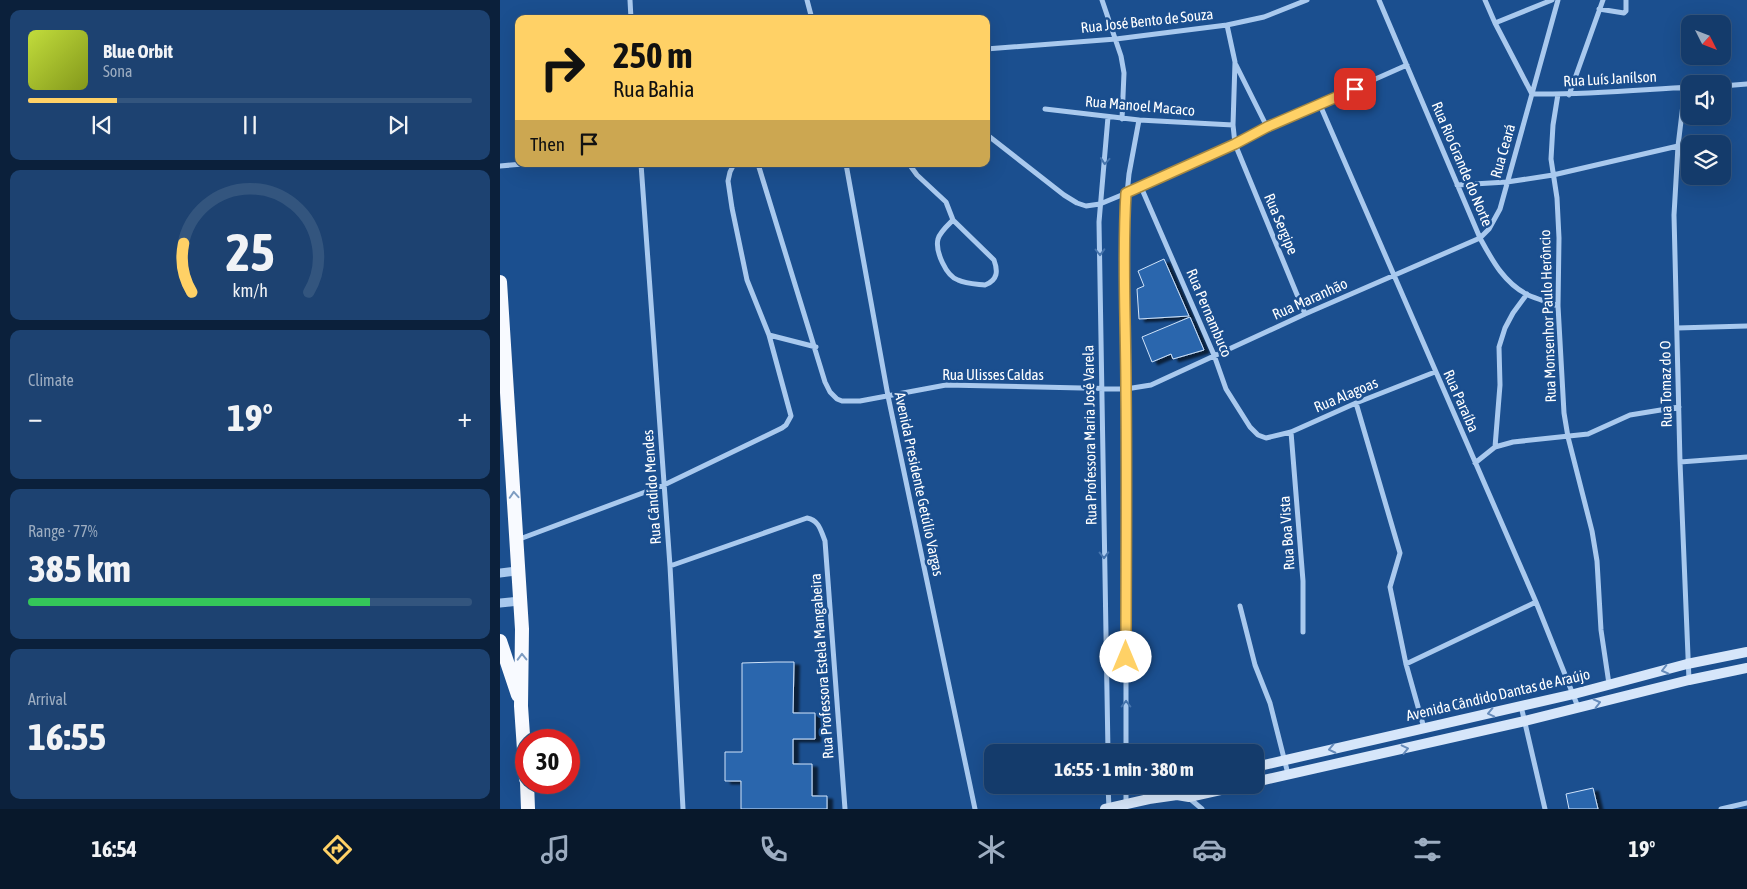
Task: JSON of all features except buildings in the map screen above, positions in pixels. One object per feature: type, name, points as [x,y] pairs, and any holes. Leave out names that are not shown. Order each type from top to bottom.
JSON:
[{"type":"highway","points":[[500,282],[505,446],[516,540],[523,729]]},
{"type":"highway","points":[[500,641],[522,706]]},
{"type":"main road","name":"Avenida Cândido Dantas de Araújo","points":[[1264,765],[1574,694],[1687,664],[1747,652]]},
{"type":"main road","name":"Avenida Cândido Dantas de Araújo","points":[[1264,780],[1747,668]]},
{"type":"main road","points":[[1453,722],[1456,737]]},
{"type":"main road","points":[[1353,744],[1356,760]]},
{"type":"main road","points":[[1108,809],[1126,804],[1149,804],[1172,794]]},
{"type":"main road","points":[[1187,794],[1189,797],[1200,794]]},
{"type":"street","points":[[630,0],[631,15]]},
{"type":"street","points":[[807,0],[811,15]]},
{"type":"street","points":[[1102,0],[1116,39],[1124,73],[1122,118]]},
{"type":"street","name":"Rua José Bento de Souza","points":[[990,49],[1116,39],[1227,25],[1264,17],[1307,0]]},
{"type":"street","name":"Rua Rio Grande do Norte","points":[[1379,0],[1480,238],[1495,266],[1507,280],[1527,294],[1558,306]]},
{"type":"street","points":[[1486,0],[1532,94]]},
{"type":"street","points":[[1496,23],[1552,0]]},
{"type":"street","name":"Rua Ceará","points":[[1480,238],[1496,218],[1558,0]]},
{"type":"street","points":[[1569,95],[1602,0]]},
{"type":"street","points":[[1600,9],[1625,12],[1626,0]]},
{"type":"street","points":[[1227,25],[1235,62],[1267,127]]},
{"type":"street","name":"Rua Sergipe","points":[[1235,62],[1233,125],[1235,144],[1305,314]]},
{"type":"street","points":[[990,137],[1077,203],[1086,206],[1100,204],[1235,144],[1267,127],[1407,66]]},
{"type":"street","points":[[1731,85],[1747,84]]},
{"type":"street","name":"Rua Luís Janílson","points":[[1532,94],[1569,95],[1681,88]]},
{"type":"street","name":"Rua Monsenhor Paulo Herôncio","points":[[1558,94],[1553,125],[1552,159],[1557,198],[1559,238],[1558,306],[1564,413],[1568,437],[1593,538],[1600,593],[1601,630],[1609,684]]},
{"type":"street","name":"Rua Paraíba","points":[[1320,105],[1536,602],[1579,708]]},
{"type":"street","name":"Rua Manoel Macaco","points":[[1044,109],[1108,118],[1233,125]]},
{"type":"street","name":"Rua Professora Maria José Varela","points":[[1108,118],[1100,204],[1101,388],[1108,744]]},
{"type":"street","points":[[1126,744],[1124,224],[1126,193],[1139,120]]},
{"type":"street","name":"Rua Tomaz do O","points":[[1682,125],[1678,146],[1674,215],[1680,462],[1689,680]]},
{"type":"street","points":[[1457,185],[1507,182],[1553,175],[1678,146]]},
{"type":"street","points":[[500,166],[515,165]]},
{"type":"street","name":"Rua Cândido Mendes","points":[[641,167],[670,566],[683,809]]},
{"type":"street","points":[[516,540],[664,485],[786,425],[791,416],[769,335],[748,280],[732,208],[728,181],[732,167]]},
{"type":"street","points":[[759,167],[816,347]]},
{"type":"street","name":"Avenida Presidente Getúlio Vargas","points":[[847,167],[888,396],[975,809]]},
{"type":"street","points":[[912,167],[916,175],[946,202],[953,220],[994,260],[998,268],[997,275],[989,284],[958,281],[945,270],[938,249],[938,240],[941,233],[953,220]]},
{"type":"street","name":"Rua Pernambuco","points":[[1141,187],[1214,355],[1226,389],[1250,427],[1258,435],[1266,438]]},
{"type":"street","name":"Rua Maranhão","points":[[1151,385],[1305,314],[1480,238]]},
{"type":"street","points":[[1495,447],[1500,384],[1499,347],[1505,328],[1527,294]]},
{"type":"street","points":[[1677,328],[1747,326]]},
{"type":"street","points":[[769,335],[816,347]]},
{"type":"street","name":"Rua Ulisses Caldas","points":[[816,347],[830,392],[842,401],[860,401],[946,385],[1126,389],[1151,385]]},
{"type":"street","name":"Rua Alagoas","points":[[1266,438],[1291,432],[1356,403],[1435,372]]},
{"type":"street","points":[[1356,403],[1400,553],[1390,587],[1406,664],[1424,728]]},
{"type":"street","points":[[1475,463],[1495,447],[1513,442],[1588,434],[1615,420],[1630,415],[1679,407]]},
{"type":"street","name":"Rua Boa Vista","points":[[1291,432],[1303,581],[1303,632]]},
{"type":"street","points":[[1680,462],[1747,457]]},
{"type":"street","name":"Rua Professora Estela Mangabeira","points":[[670,566],[807,518],[813,519],[817,523],[825,541],[845,809]]},
{"type":"street","points":[[500,573],[517,571]]},
{"type":"street","points":[[500,603],[519,601]]},
{"type":"street","points":[[1406,664],[1536,602]]},
{"type":"street","points":[[1240,606],[1256,666],[1270,703],[1288,775]]},
{"type":"street","points":[[1521,706],[1544,809]]},
{"type":"street","points":[[1108,794],[1108,809]]},
{"type":"street","points":[[1126,794],[1126,804]]},
{"type":"street","points":[[1189,797],[1202,809]]},
{"type":"street","points":[[1722,809],[1747,803]]},
{"type":"route","points":[[1126,657],[1126,389],[1124,307],[1126,193],[1235,144],[1267,127],[1355,89]]}]
